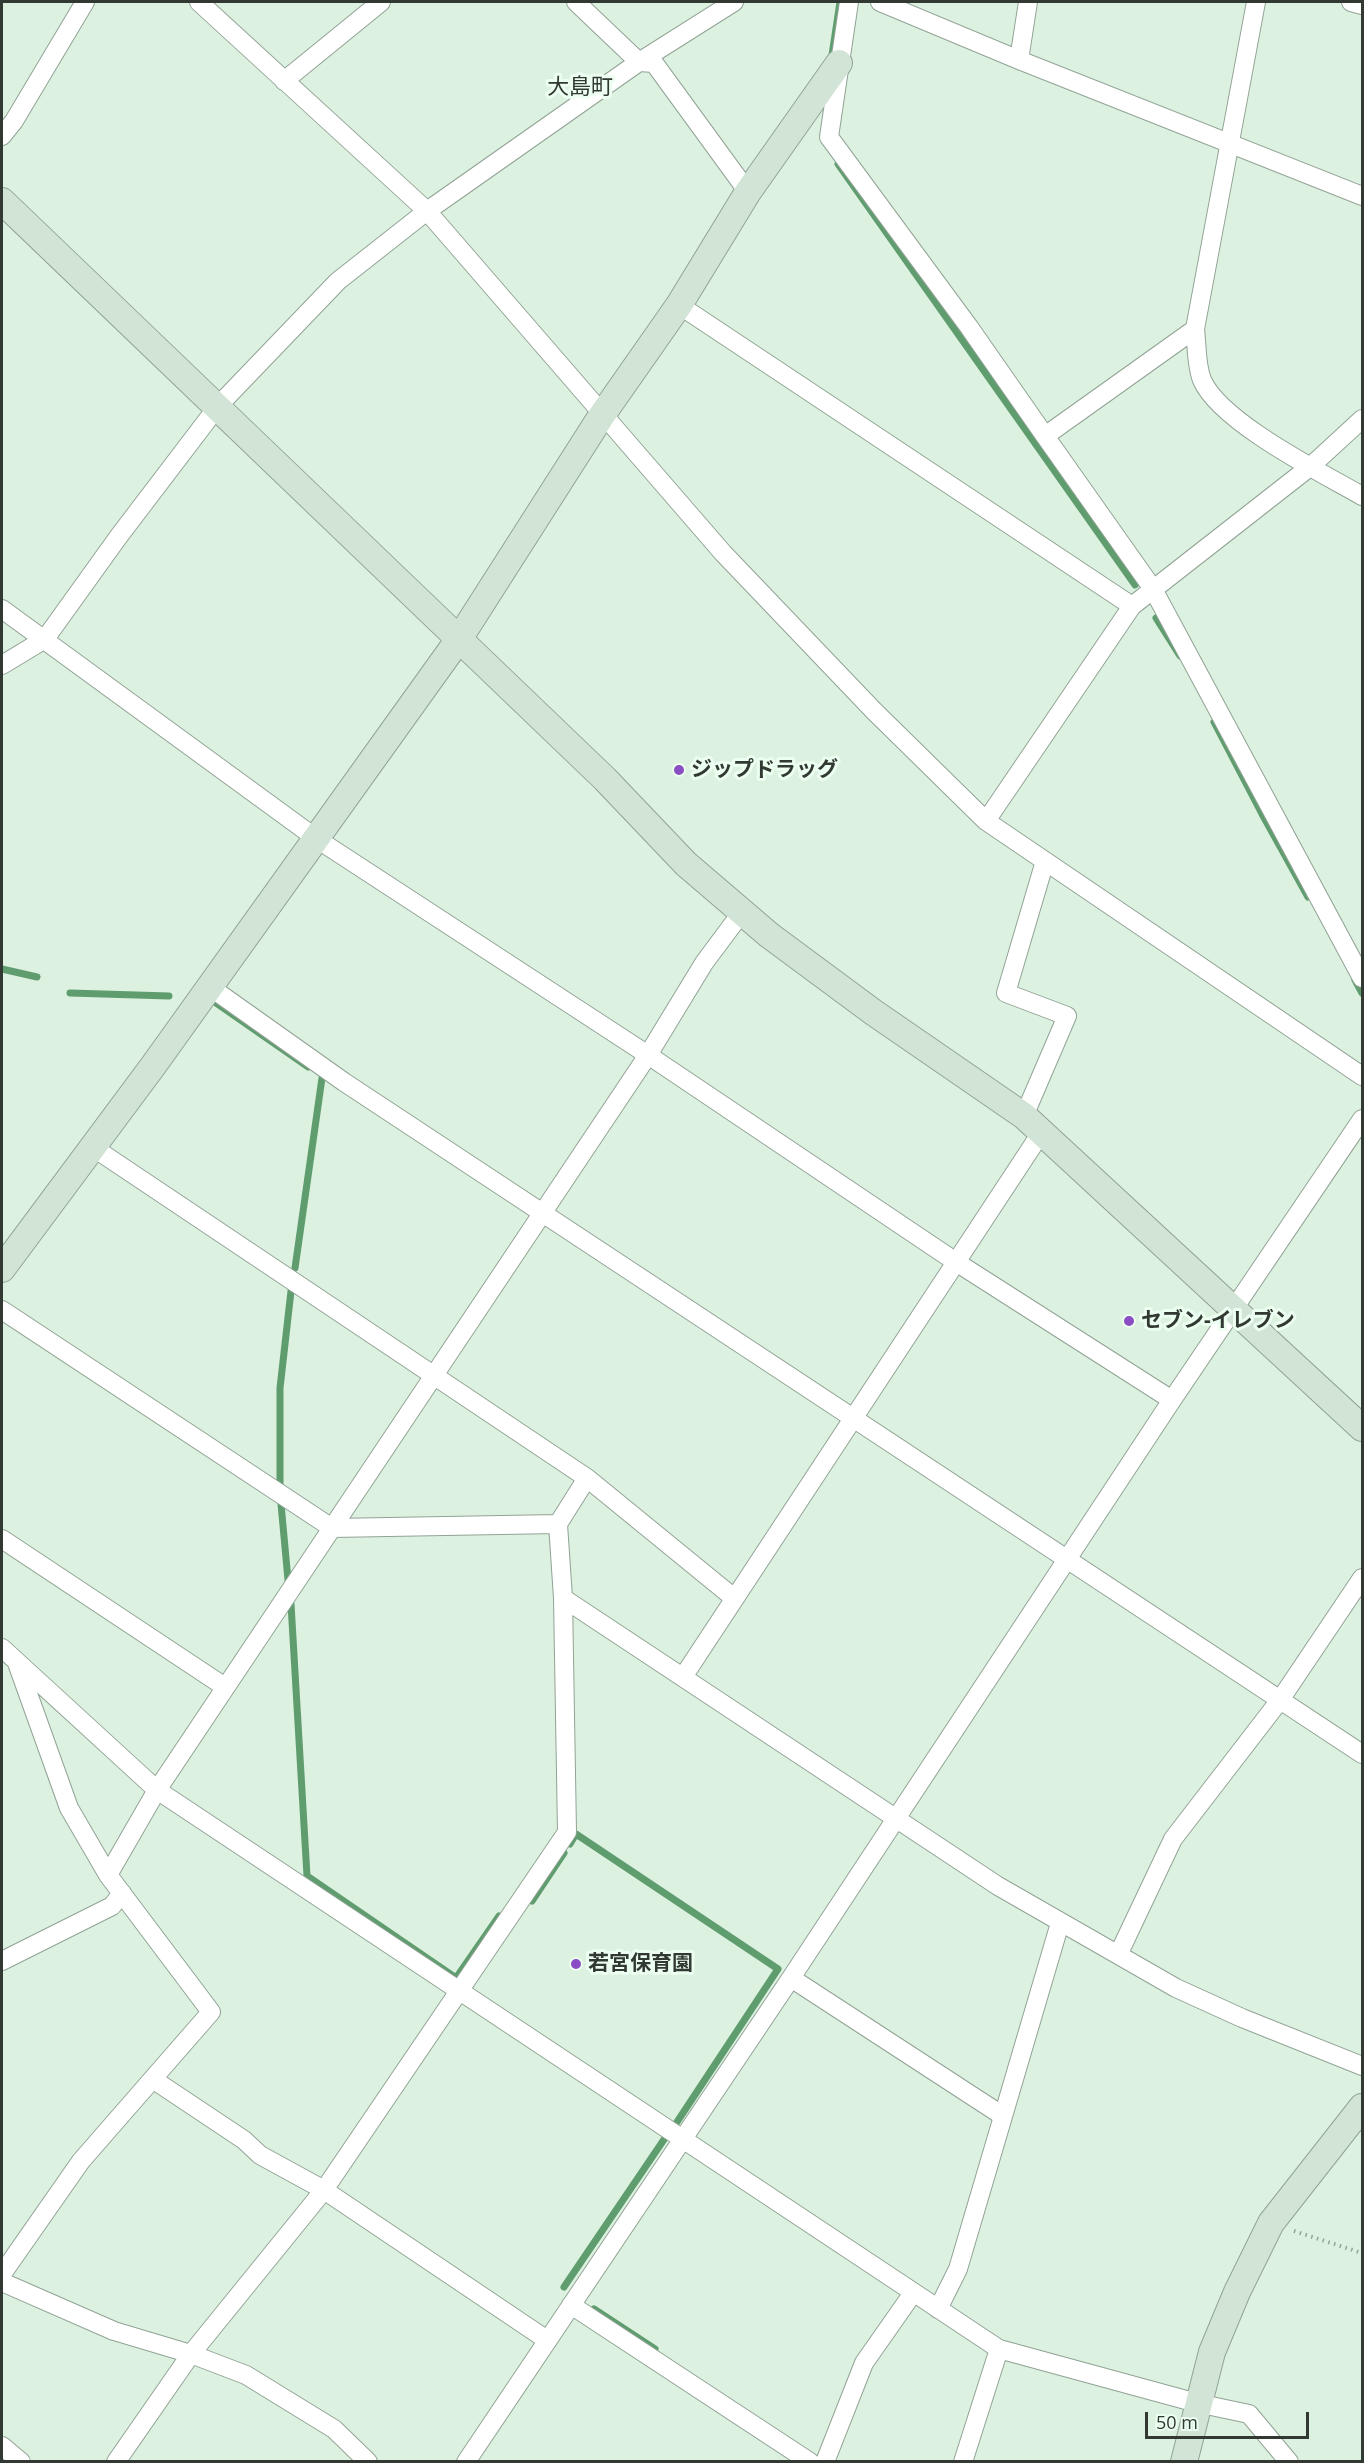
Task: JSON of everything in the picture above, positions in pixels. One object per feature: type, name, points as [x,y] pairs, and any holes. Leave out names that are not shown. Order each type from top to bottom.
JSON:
[{"type":"street","points":[[2,136],[14,121],[85,2]]},
{"type":"street","points":[[199,2],[427,211],[723,553],[874,711],[986,821],[1362,1076]]},
{"type":"street","points":[[284,81],[381,2]]},
{"type":"street","points":[[576,2],[639,62],[654,63],[748,192]]},
{"type":"street","points":[[849,2],[829,137],[969,327],[1154,588],[1362,978]]},
{"type":"street","points":[[880,2],[1019,60],[1362,196]]},
{"type":"street","points":[[1019,60],[1028,2]]},
{"type":"street","points":[[1256,2],[1195,329],[1202,380],[1222,407],[1311,466],[1362,496]]},
{"type":"street","points":[[1351,2],[1362,5]]},
{"type":"street","points":[[2,665],[45,639],[119,536],[218,406],[338,281],[427,211],[725,4]]},
{"type":"street","points":[[2,1269],[210,987],[459,639],[602,415],[679,305],[748,192],[839,63]]},
{"type":"street","points":[[2,201],[604,779],[686,864],[742,912],[873,1012],[1032,1124],[1362,1428]]},
{"type":"street","points":[[679,305],[1132,606]]},
{"type":"street","points":[[1045,436],[1195,329]]},
{"type":"street","points":[[986,821],[1132,606],[1311,466],[1362,419]]},
{"type":"street","points":[[2,609],[317,839],[648,1055],[956,1262],[1172,1400]]},
{"type":"street","points":[[683,1677],[956,1262],[1032,1124],[1067,1016],[1006,993],[1045,861]]},
{"type":"street","points":[[108,1875],[157,1790],[648,1055],[704,963],[742,912]]},
{"type":"street","points":[[210,987],[344,1082],[1362,1754]]},
{"type":"street","points":[[466,2462],[791,1978],[1172,1400],[1362,1119]]},
{"type":"street","points":[[91,1146],[587,1478],[734,1598]]},
{"type":"street","points":[[2,1310],[332,1528],[558,1524]]},
{"type":"street","points":[[116,2462],[191,2354],[324,2190],[567,1832],[563,1598],[558,1524],[587,1478]]},
{"type":"street","points":[[2,1539],[225,1687]]},
{"type":"street","points":[[1119,1953],[1173,1839],[1280,1700],[1362,1578]]},
{"type":"street","points":[[563,1598],[896,1816],[998,1886],[1060,1923],[1119,1953],[1176,1988],[1362,2066]]},
{"type":"street","points":[[2,1648],[157,1790],[999,2349],[1197,2403],[1249,2414],[1289,2462]]},
{"type":"street","points":[[2,2274],[81,2161],[211,2012],[108,1875],[69,1808],[16,1661]]},
{"type":"street","points":[[2,1961],[112,1906],[122,1893]]},
{"type":"street","points":[[938,2309],[958,2269],[1060,1923]]},
{"type":"street","points":[[791,1978],[1003,2116]]},
{"type":"street","points":[[154,2080],[244,2140],[260,2155],[324,2190],[547,2340]]},
{"type":"street","points":[[1184,2462],[1197,2403],[1212,2352],[1228,2312],[1271,2223],[1362,2107]]},
{"type":"street","points":[[2,2282],[114,2331],[191,2354],[246,2375],[334,2429],[368,2462]]},
{"type":"street","points":[[825,2462],[864,2363],[913,2293]]},
{"type":"street","points":[[571,2305],[810,2462]]},
{"type":"street","points":[[963,2462],[999,2349]]},
{"type":"street","points":[[2,2446],[21,2462]]},
{"type":"path","points":[[1271,2223],[1362,2253]]},
{"type":"waterway","points":[[832,55],[840,2]]},
{"type":"waterway","points":[[838,164],[1135,585]]},
{"type":"waterway","points":[[1156,618],[1180,656]]},
{"type":"waterway","points":[[1214,722],[1308,897]]},
{"type":"waterway","points":[[2,969],[37,977]]},
{"type":"waterway","points":[[1355,980],[1362,993]]},
{"type":"waterway","points":[[70,993],[169,996]]},
{"type":"waterway","points":[[213,1001],[308,1067]]},
{"type":"waterway","points":[[295,1268],[322,1078]]},
{"type":"waterway","points":[[280,1485],[280,1388],[291,1291]]},
{"type":"waterway","points":[[281,1504],[288,1580]]},
{"type":"waterway","points":[[291,1604],[307,1876],[456,1978],[499,1916]]},
{"type":"waterway","points":[[570,1844],[576,1834],[778,1969],[677,2122]]},
{"type":"waterway","points":[[532,1901],[564,1853]]},
{"type":"waterway","points":[[564,2287],[665,2138]]},
{"type":"waterway","points":[[594,2309],[655,2349]]},
{"type":"place","name":"ジップドラッグ","points":[[679,770]]},
{"type":"place","name":"セブン-イレブン","points":[[1129,1321]]},
{"type":"place","name":"若宮保育園","points":[[576,1964]]},
{"type":"district","name":"大島町","points":[[580,88]]}]
